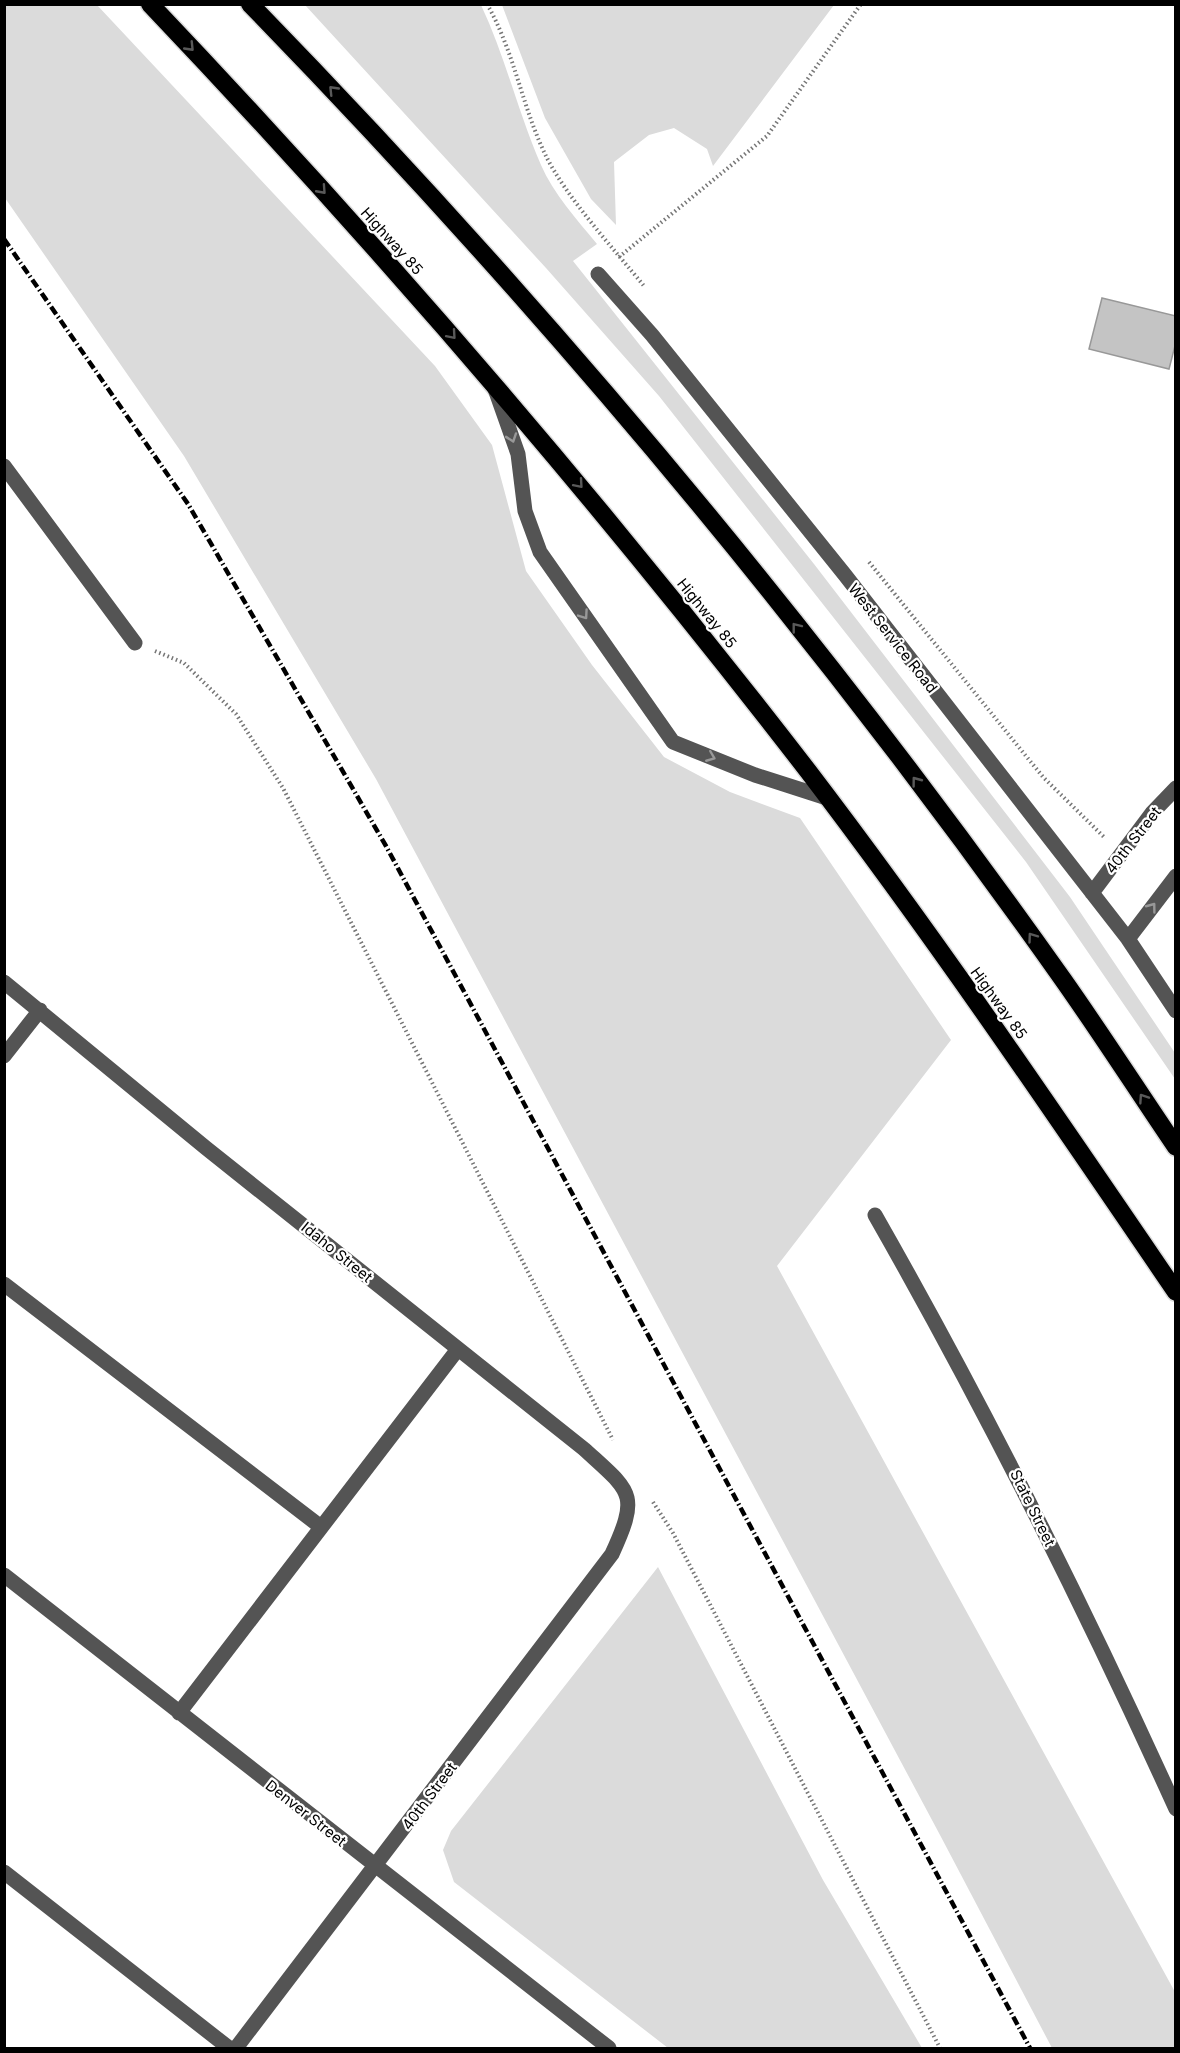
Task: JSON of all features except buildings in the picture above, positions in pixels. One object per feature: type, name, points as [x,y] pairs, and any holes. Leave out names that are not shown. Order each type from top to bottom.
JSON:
[{"type":"highway","name":"Highway 85","points":[[150,4],[310,177],[493,383],[606,516],[827,798],[1004,1040],[1176,1292]]},
{"type":"highway","points":[[250,4],[374,132],[509,281],[756,576],[976,860],[1065,982],[1176,1147]]},
{"type":"street","name":"West Service Road","points":[[598,274],[652,334],[845,575],[1128,939],[1176,1011]]},
{"type":"street","points":[[493,383],[518,454],[525,511],[540,552],[673,742],[755,775],[827,798]]},
{"type":"street","points":[[4,466],[135,643]]},
{"type":"street","name":"40th Street","points":[[1092,893],[1152,813],[1176,788]]},
{"type":"street","points":[[1128,939],[1176,876]]},
{"type":"street","name":"Idaho Street","points":[[4,982],[206,1148],[584,1449],[623,1485],[630,1502],[626,1524],[618,1541]]},
{"type":"street","points":[[4,1056],[40,1010]]},
{"type":"street","name":"State Street","points":[[875,1215],[936,1322],[1021,1482],[1176,1809]]},
{"type":"street","points":[[4,1284],[321,1527]]},
{"type":"street","points":[[179,1713],[458,1349]]},
{"type":"street","name":"40th Street","points":[[236,2049],[612,1554],[618,1541]]},
{"type":"street","name":"Denver Street","points":[[4,1575],[375,1868],[609,2049]]},
{"type":"street","points":[[4,1872],[229,2049]]},
{"type":"path","points":[[487,4],[496,19],[526,109],[546,156],[620,256],[649,291]]},
{"type":"path","points":[[598,274],[767,136],[861,4]]},
{"type":"path","points":[[866,558],[1043,777],[1082,813],[1120,854]]},
{"type":"path","points":[[135,643],[184,663],[221,699],[236,714],[283,788],[613,1441]]},
{"type":"path","points":[[649,1496],[673,1533],[940,2049]]},
{"type":"shaded area","points":[[4,5],[97,5],[435,366],[492,445],[526,571],[592,665],[664,757],[730,792],[800,818],[951,1040],[777,1266],[1175,1992],[1175,2048],[1052,2048],[376,779],[184,456],[5,198]]},
{"type":"shaded area","points":[[305,5],[481,5],[541,165],[566,206],[597,244],[573,261],[814,564],[1070,897],[1175,1053],[1175,1079],[1026,862],[659,396],[546,268]]},
{"type":"shaded area","points":[[502,5],[834,5],[713,166],[707,149],[674,128],[649,135],[614,162],[616,225],[591,199],[545,118]]},
{"type":"shaded area","points":[[658,1567],[823,1880],[922,2048],[668,2048],[454,1882],[443,1850],[451,1831]]},
{"type":"railway","points":[[4,239],[188,504],[386,846],[1030,2048]]}]
